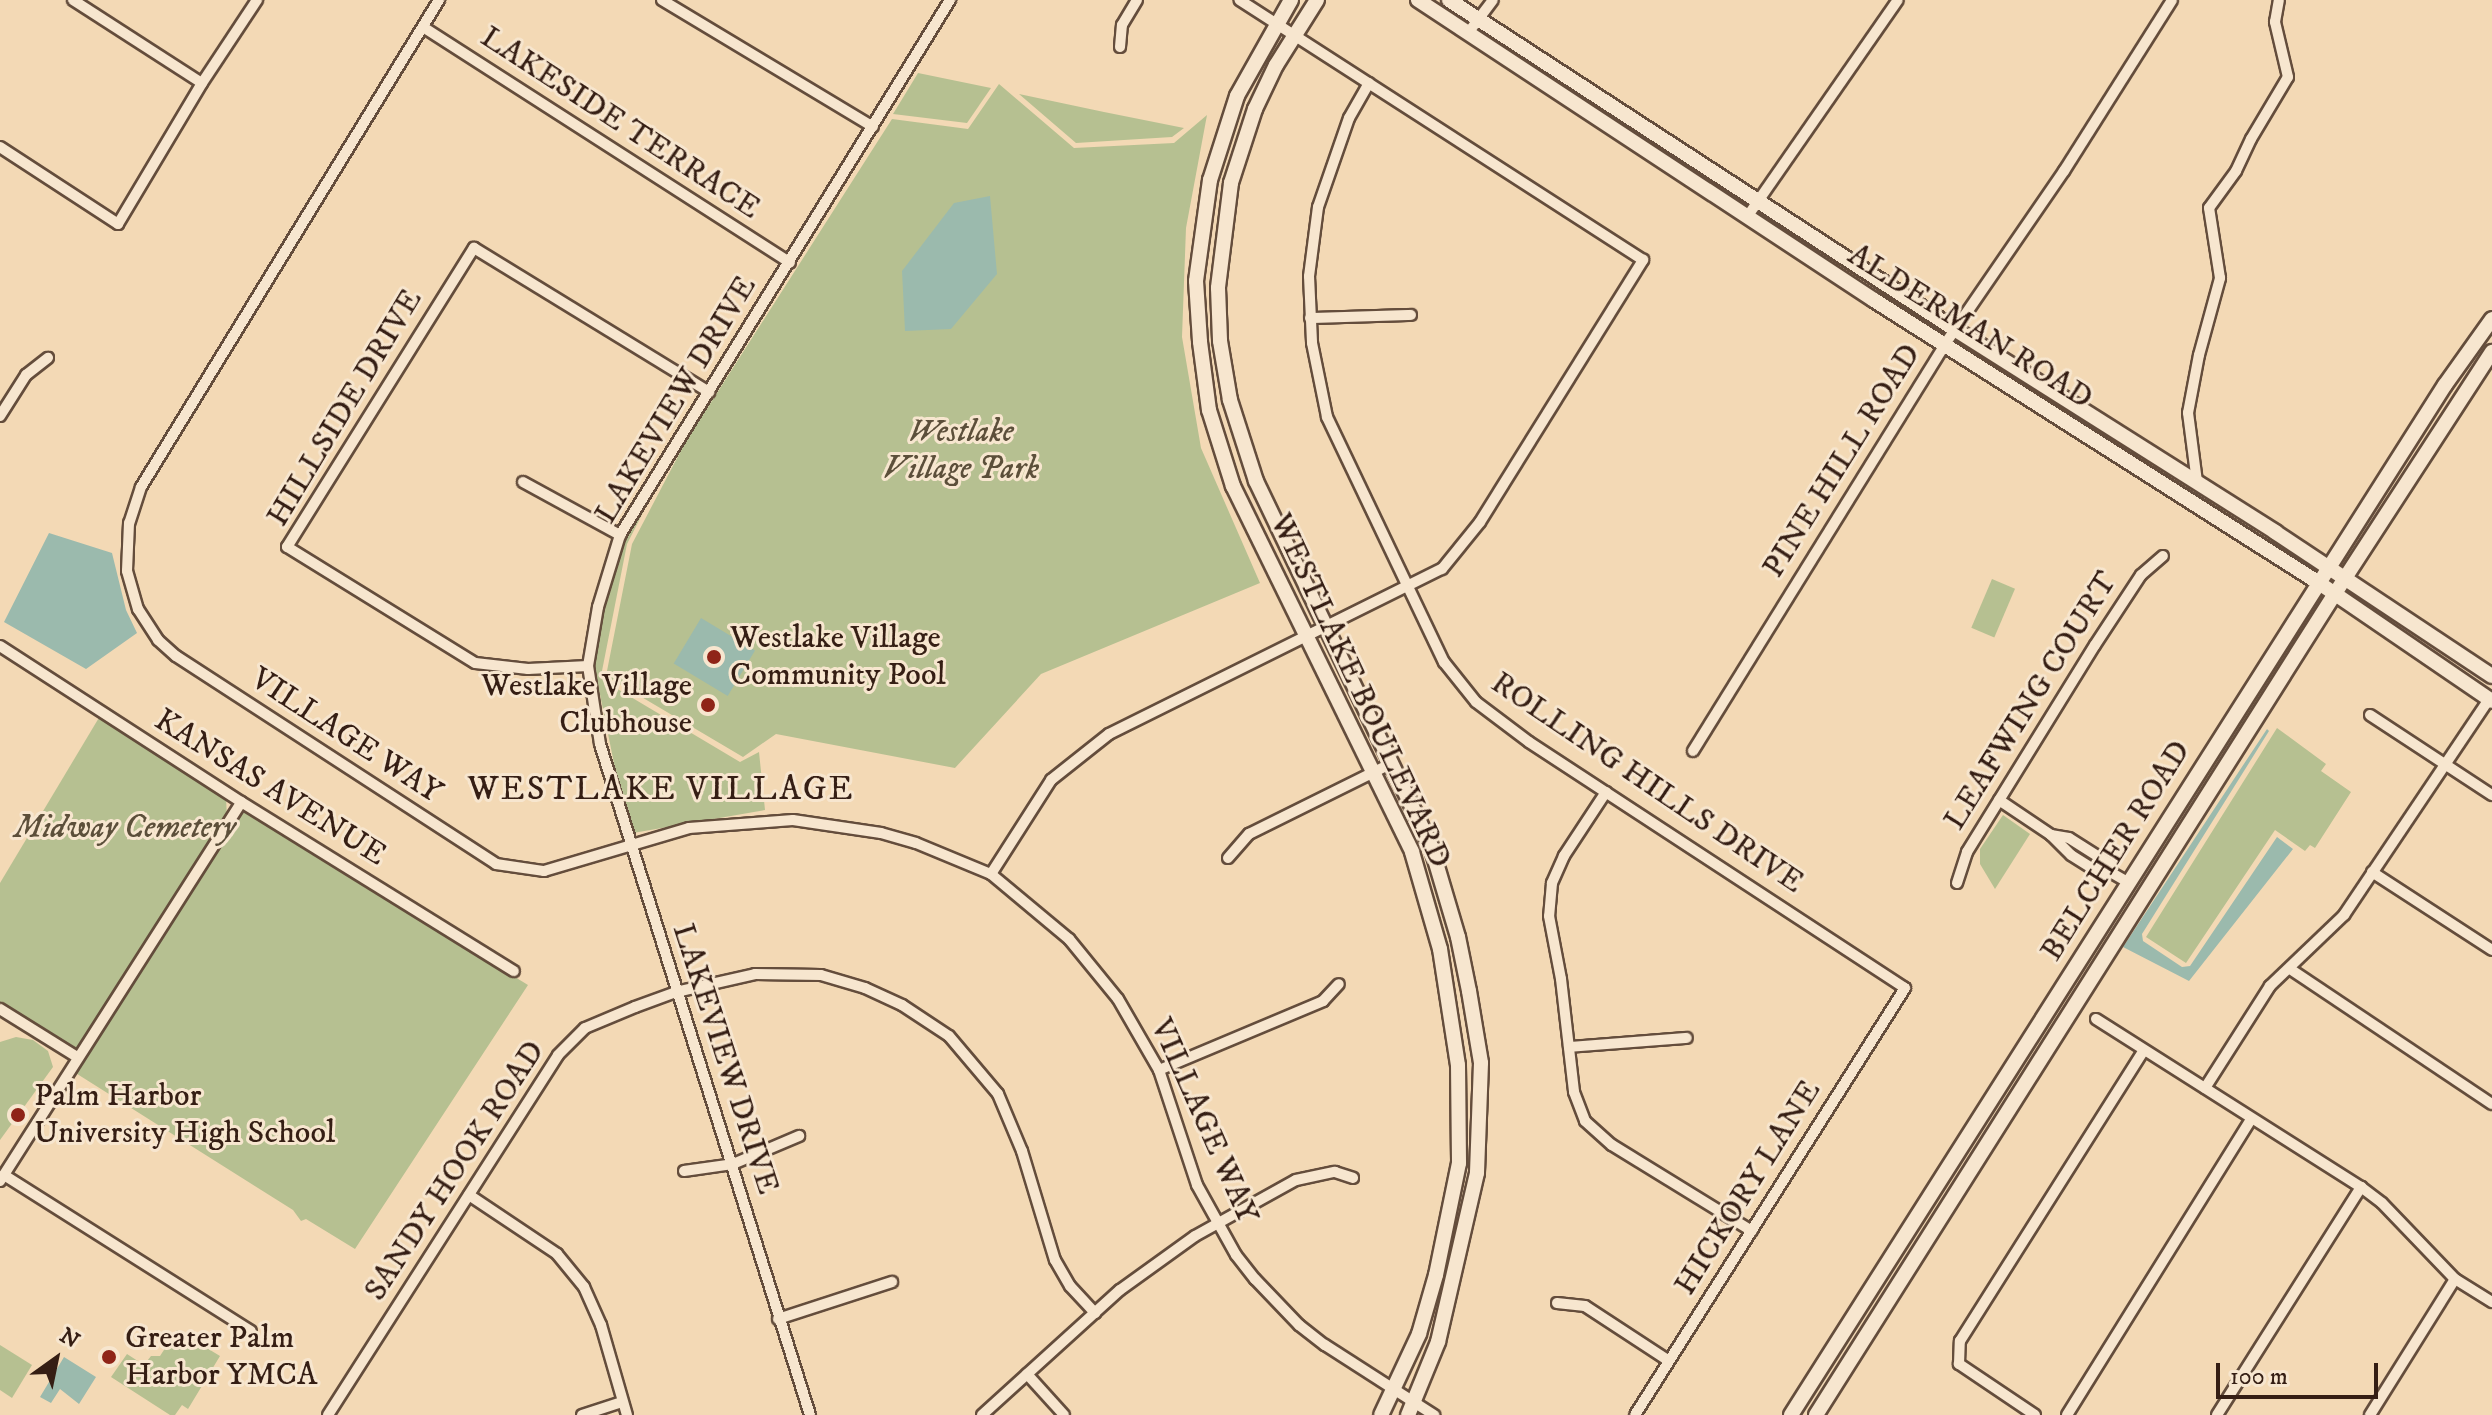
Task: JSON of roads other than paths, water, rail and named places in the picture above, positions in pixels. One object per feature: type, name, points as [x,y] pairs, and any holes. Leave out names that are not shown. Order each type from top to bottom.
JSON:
[{"type":"main road","name":"WESTLAKE BOULEVARD","points":[[1291,0],[1237,96],[1224,133],[1210,180],[1196,281],[1209,410],[1233,486],[1412,852],[1440,949],[1458,1065],[1456,1177],[1436,1275],[1419,1334],[1381,1415]]},
{"type":"main road","name":"WESTLAKE BOULEVARD","points":[[1317,0],[1255,109],[1231,183],[1218,288],[1220,341],[1230,400],[1256,481],[1431,846],[1458,937],[1481,1063],[1480,1134],[1472,1207],[1438,1342],[1411,1409]]},
{"type":"main road","name":"ALDERMAN ROAD","points":[[1418,0],[1747,217],[2319,583],[2490,700]]},
{"type":"main road","name":"ALDERMAN ROAD","points":[[1449,0],[1956,330],[2330,568],[2345,581],[2492,676]]},
{"type":"main road","name":"BELCHER ROAD","points":[[1791,1415],[2445,385],[2492,319]]},
{"type":"main road","name":"BELCHER ROAD","points":[[1816,1415],[2334,595],[2492,352]]},
{"type":"main road","points":[[2129,883],[2147,894]]},
{"type":"street","points":[[73,0],[202,83]]},
{"type":"street","points":[[0,147],[118,224],[202,83],[257,0]]},
{"type":"street","name":"VILLAGE WAY","points":[[439,0],[141,487],[129,523],[127,571],[131,590],[147,623],[176,656],[496,864],[544,871],[689,828],[793,820],[881,833],[916,843],[991,874],[1069,939],[1118,999],[1159,1070],[1197,1185],[1218,1225],[1246,1267],[1299,1325],[1393,1391],[1411,1409],[1434,1415]]},
{"type":"street","points":[[662,0],[873,127]]},
{"type":"street","name":"LAKEVIEW DRIVE","points":[[810,1415],[600,744],[588,666],[598,607],[620,535],[950,0]]},
{"type":"street","points":[[1120,47],[1122,25],[1137,0]]},
{"type":"street","points":[[991,874],[1026,814],[1051,780],[1081,753],[1160,708],[1442,569],[1480,522],[1643,260],[1240,0]]},
{"type":"street","points":[[1468,33],[1493,0]]},
{"type":"street","points":[[1747,217],[1898,0]]},
{"type":"street","name":"PINE HILL ROAD","points":[[1693,751],[1945,344],[2064,171],[2172,0]]},
{"type":"street","points":[[2197,482],[2188,413],[2220,278],[2209,208],[2236,171],[2288,77],[2275,22],[2279,0]]},
{"type":"street","name":"LAKESIDE TERRACE","points":[[423,27],[790,263]]},
{"type":"street","name":"ROLLING HILLS DRIVE","points":[[1369,83],[1339,144],[1318,207],[1309,276],[1310,318],[1327,417],[1406,589],[1444,662],[1476,702],[1606,792],[1905,988]]},
{"type":"street","name":"HILLSIDE DRIVE","points":[[588,666],[528,669],[475,663],[452,653],[287,547],[474,248],[709,392]]},
{"type":"street","points":[[1310,318],[1411,315]]},
{"type":"street","points":[[0,416],[26,375],[48,358]]},
{"type":"street","points":[[523,482],[620,535]]},
{"type":"street","name":"LEAFWING COURT","points":[[1957,883],[1967,852],[1999,800],[2141,575],[2163,556]]},
{"type":"street","name":"KANSAS AVENUE","points":[[0,646],[241,802],[514,971]]},
{"type":"street","points":[[2205,1088],[2270,986],[2344,915],[2490,700]]},
{"type":"street","points":[[2370,715],[2492,795]]},
{"type":"street","points":[[1228,858],[1249,834],[1390,764]]},
{"type":"street","points":[[1606,792],[1564,856],[1552,883],[1549,916],[1574,1092],[1585,1121],[1612,1145],[1752,1231]]},
{"type":"street","points":[[1999,800],[2051,835],[2071,855],[2103,875],[2112,873],[2129,883]]},
{"type":"street","points":[[241,802],[2,1178],[251,1331]]},
{"type":"street","points":[[2051,835],[2061,835],[2078,844],[2110,864],[2112,873]]},
{"type":"street","points":[[2071,855],[2078,844]]},
{"type":"street","points":[[2372,872],[2492,950]]},
{"type":"street","points":[[2290,969],[2492,1104]]},
{"type":"street","name":"SANDY HOOK ROAD","points":[[328,1415],[558,1055],[585,1028],[676,992],[755,974],[821,975],[865,988],[902,1005],[949,1036],[998,1094],[1022,1151],[1055,1260],[1070,1286],[1095,1313]]},
{"type":"street","points":[[1159,1070],[1323,1001],[1339,984]]},
{"type":"street","name":"HICKORY LANE","points":[[1635,1415],[1905,988]]},
{"type":"street","points":[[0,1009],[77,1057]]},
{"type":"street","points":[[2096,1019],[2361,1187],[2382,1203],[2455,1279],[2492,1302]]},
{"type":"street","points":[[1569,1047],[1687,1038]]},
{"type":"street","points":[[2035,1415],[1959,1364],[1960,1341],[2144,1050]]},
{"type":"street","points":[[2067,1415],[2251,1119]]},
{"type":"street","points":[[684,1171],[733,1164],[799,1136]]},
{"type":"street","points":[[982,1415],[1164,1255],[1271,1191],[1296,1180],[1335,1172],[1353,1178]]},
{"type":"street","points":[[2217,1415],[2361,1187]]},
{"type":"street","points":[[469,1195],[557,1254],[584,1287],[601,1325],[627,1415]]},
{"type":"street","points":[[2370,1415],[2455,1279]]},
{"type":"street","points":[[778,1319],[892,1282]]},
{"type":"street","points":[[1557,1303],[1585,1306],[1669,1361]]},
{"type":"street","points":[[1027,1374],[1064,1415]]},
{"type":"street","points":[[582,1415],[622,1402]]},
{"type":"place","name":"Westlake Village Community Pool","points":[[714,657]]},
{"type":"place","name":"Westlake Village Clubhouse","points":[[708,705]]},
{"type":"place","name":"Palm Harbor University High School","points":[[18,1115]]},
{"type":"place","name":"Greater Palm Harbor YMCA","points":[[109,1357]]},
{"type":"district","name":"WESTLAKE VILLAGE","points":[[661,790]]},
{"type":"park label","name":"Westlake Village Park","points":[[961,452]]},
{"type":"park label","name":"Midway Cemetery","points":[[125,828]]}]
